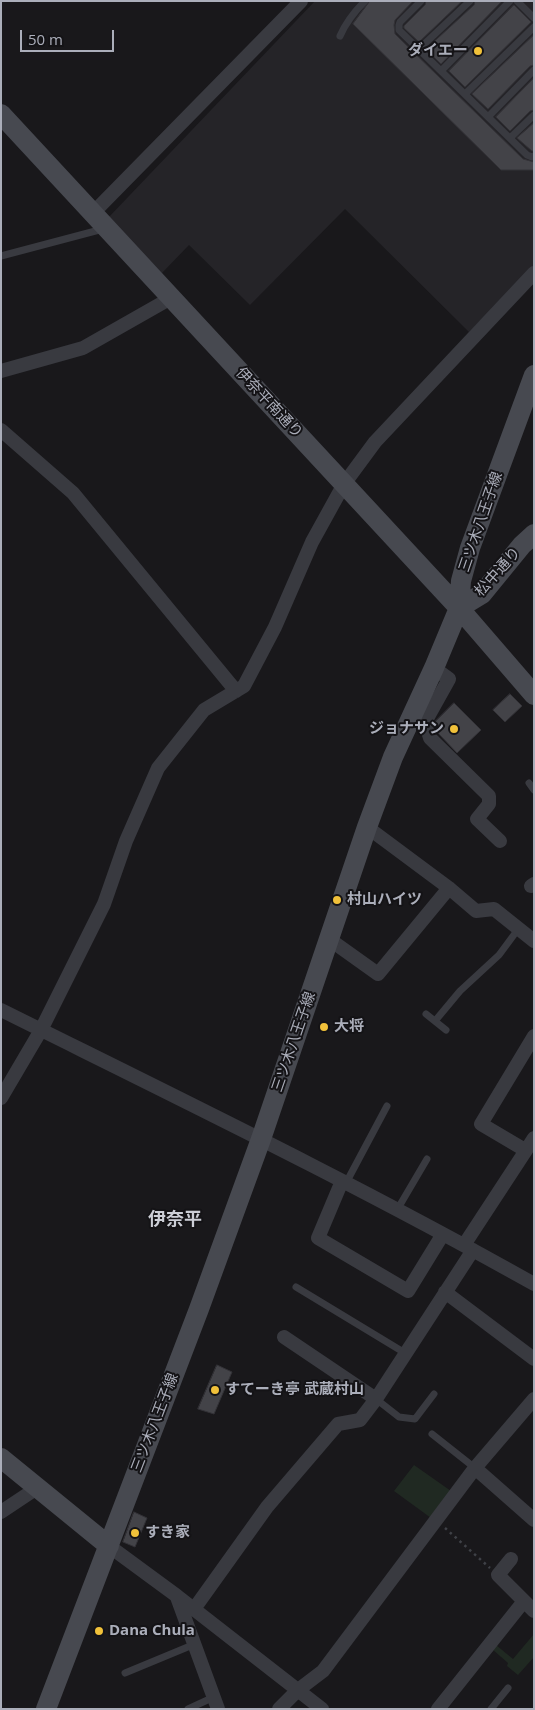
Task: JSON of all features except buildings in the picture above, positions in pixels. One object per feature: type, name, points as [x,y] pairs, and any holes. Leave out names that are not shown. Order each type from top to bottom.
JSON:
[{"type":"main road","name":"伊奈平南通り","points":[[1,114],[460,608],[534,695]]},
{"type":"main road","name":"三ツ木八王子線","points":[[46,1709],[199,1309],[261,1139],[393,757],[460,608],[461,581],[470,548],[534,375]]},
{"type":"main road","name":"松中通り","points":[[460,608],[482,594],[530,544]]},
{"type":"main road","points":[[1,1458],[109,1546]]},
{"type":"street","points":[[99,221],[301,1]]},
{"type":"street","points":[[1,1098],[41,1030],[104,904],[126,841],[158,768],[204,710],[244,686],[274,627],[312,542],[344,484],[375,442],[534,273]]},
{"type":"street","points":[[1,371],[83,348],[171,298]]},
{"type":"street","points":[[1,430],[73,493],[236,691]]},
{"type":"street","points":[[434,668],[449,679],[425,722],[430,738],[489,796],[489,804],[477,819],[500,841]]},
{"type":"street","points":[[367,828],[449,888],[476,911],[494,909],[534,941]]},
{"type":"street","points":[[329,939],[378,974],[449,888]]},
{"type":"street","points":[[1,1010],[261,1139],[469,1247],[534,1284]]},
{"type":"street","points":[[526,1150],[481,1124],[534,1036]]},
{"type":"street","points":[[194,1610],[267,1507],[325,1439],[338,1424],[360,1420],[376,1398],[445,1292],[469,1247],[534,1138]]},
{"type":"street","points":[[344,1182],[318,1238],[408,1291],[444,1234]]},
{"type":"street","points":[[445,1292],[534,1359]]},
{"type":"street","points":[[284,1337],[376,1398]]},
{"type":"street","points":[[279,1709],[298,1690],[324,1671],[475,1468],[534,1399]]},
{"type":"street","points":[[475,1468],[534,1520]]},
{"type":"street","points":[[1,1512],[38,1488]]},
{"type":"street","points":[[109,1546],[177,1596],[322,1709]]},
{"type":"street","points":[[511,1559],[498,1575],[534,1611]]},
{"type":"street","points":[[177,1596],[216,1703]]},
{"type":"street","points":[[438,1709],[524,1601]]},
{"type":"lane","points":[[340,36],[350,16],[365,1]]},
{"type":"lane","points":[[421,1],[400,22],[399,30],[527,155],[534,156]]},
{"type":"lane","points":[[419,49],[470,1]]},
{"type":"lane","points":[[441,71],[510,1]]},
{"type":"lane","points":[[517,1],[534,18]]},
{"type":"lane","points":[[465,94],[534,26]]},
{"type":"lane","points":[[488,117],[534,70]]},
{"type":"lane","points":[[510,138],[534,115]]},
{"type":"lane","points":[[1,256],[99,221]]},
{"type":"lane","points":[[529,783],[534,790]]},
{"type":"lane","points":[[434,1021],[460,991],[499,955],[518,928]]},
{"type":"lane","points":[[426,1014],[446,1030]]},
{"type":"lane","points":[[344,1182],[387,1106]]},
{"type":"lane","points":[[397,1210],[427,1159]]},
{"type":"lane","points":[[296,1288],[405,1353]]},
{"type":"lane","points":[[376,1398],[399,1417],[414,1419],[434,1394]]},
{"type":"lane","points":[[432,1434],[475,1468]]},
{"type":"lane","points":[[125,1673],[195,1644]]},
{"type":"lane","points":[[491,1709],[508,1688]]},
{"type":"lane","points":[[188,1709],[216,1703]]},
{"type":"path","points":[[436,1520],[498,1575]]},
{"type":"shaded area","points":[[315,1],[534,1],[534,267],[469,332],[345,209],[250,305],[189,245],[162,273],[108,218]]},
{"type":"shaded area","points":[[414,1465],[451,1491],[431,1518],[394,1491]]},
{"type":"shaded area","points":[[534,1634],[534,1657],[518,1675],[492,1649],[496,1645],[513,1659]]},
{"type":"place","name":"ダイエー","points":[[478,51]]},
{"type":"place","name":"ジョナサン","points":[[454,729]]},
{"type":"place","name":"村山ハイツ","points":[[337,900]]},
{"type":"place","name":"大将","points":[[324,1027]]},
{"type":"place","name":"すてーき亭 武蔵村山","points":[[215,1390]]},
{"type":"place","name":"すき家","points":[[135,1533]]},
{"type":"place","name":"Dana Chula","points":[[99,1631]]},
{"type":"district","name":"伊奈平","points":[[175,1220]]}]
